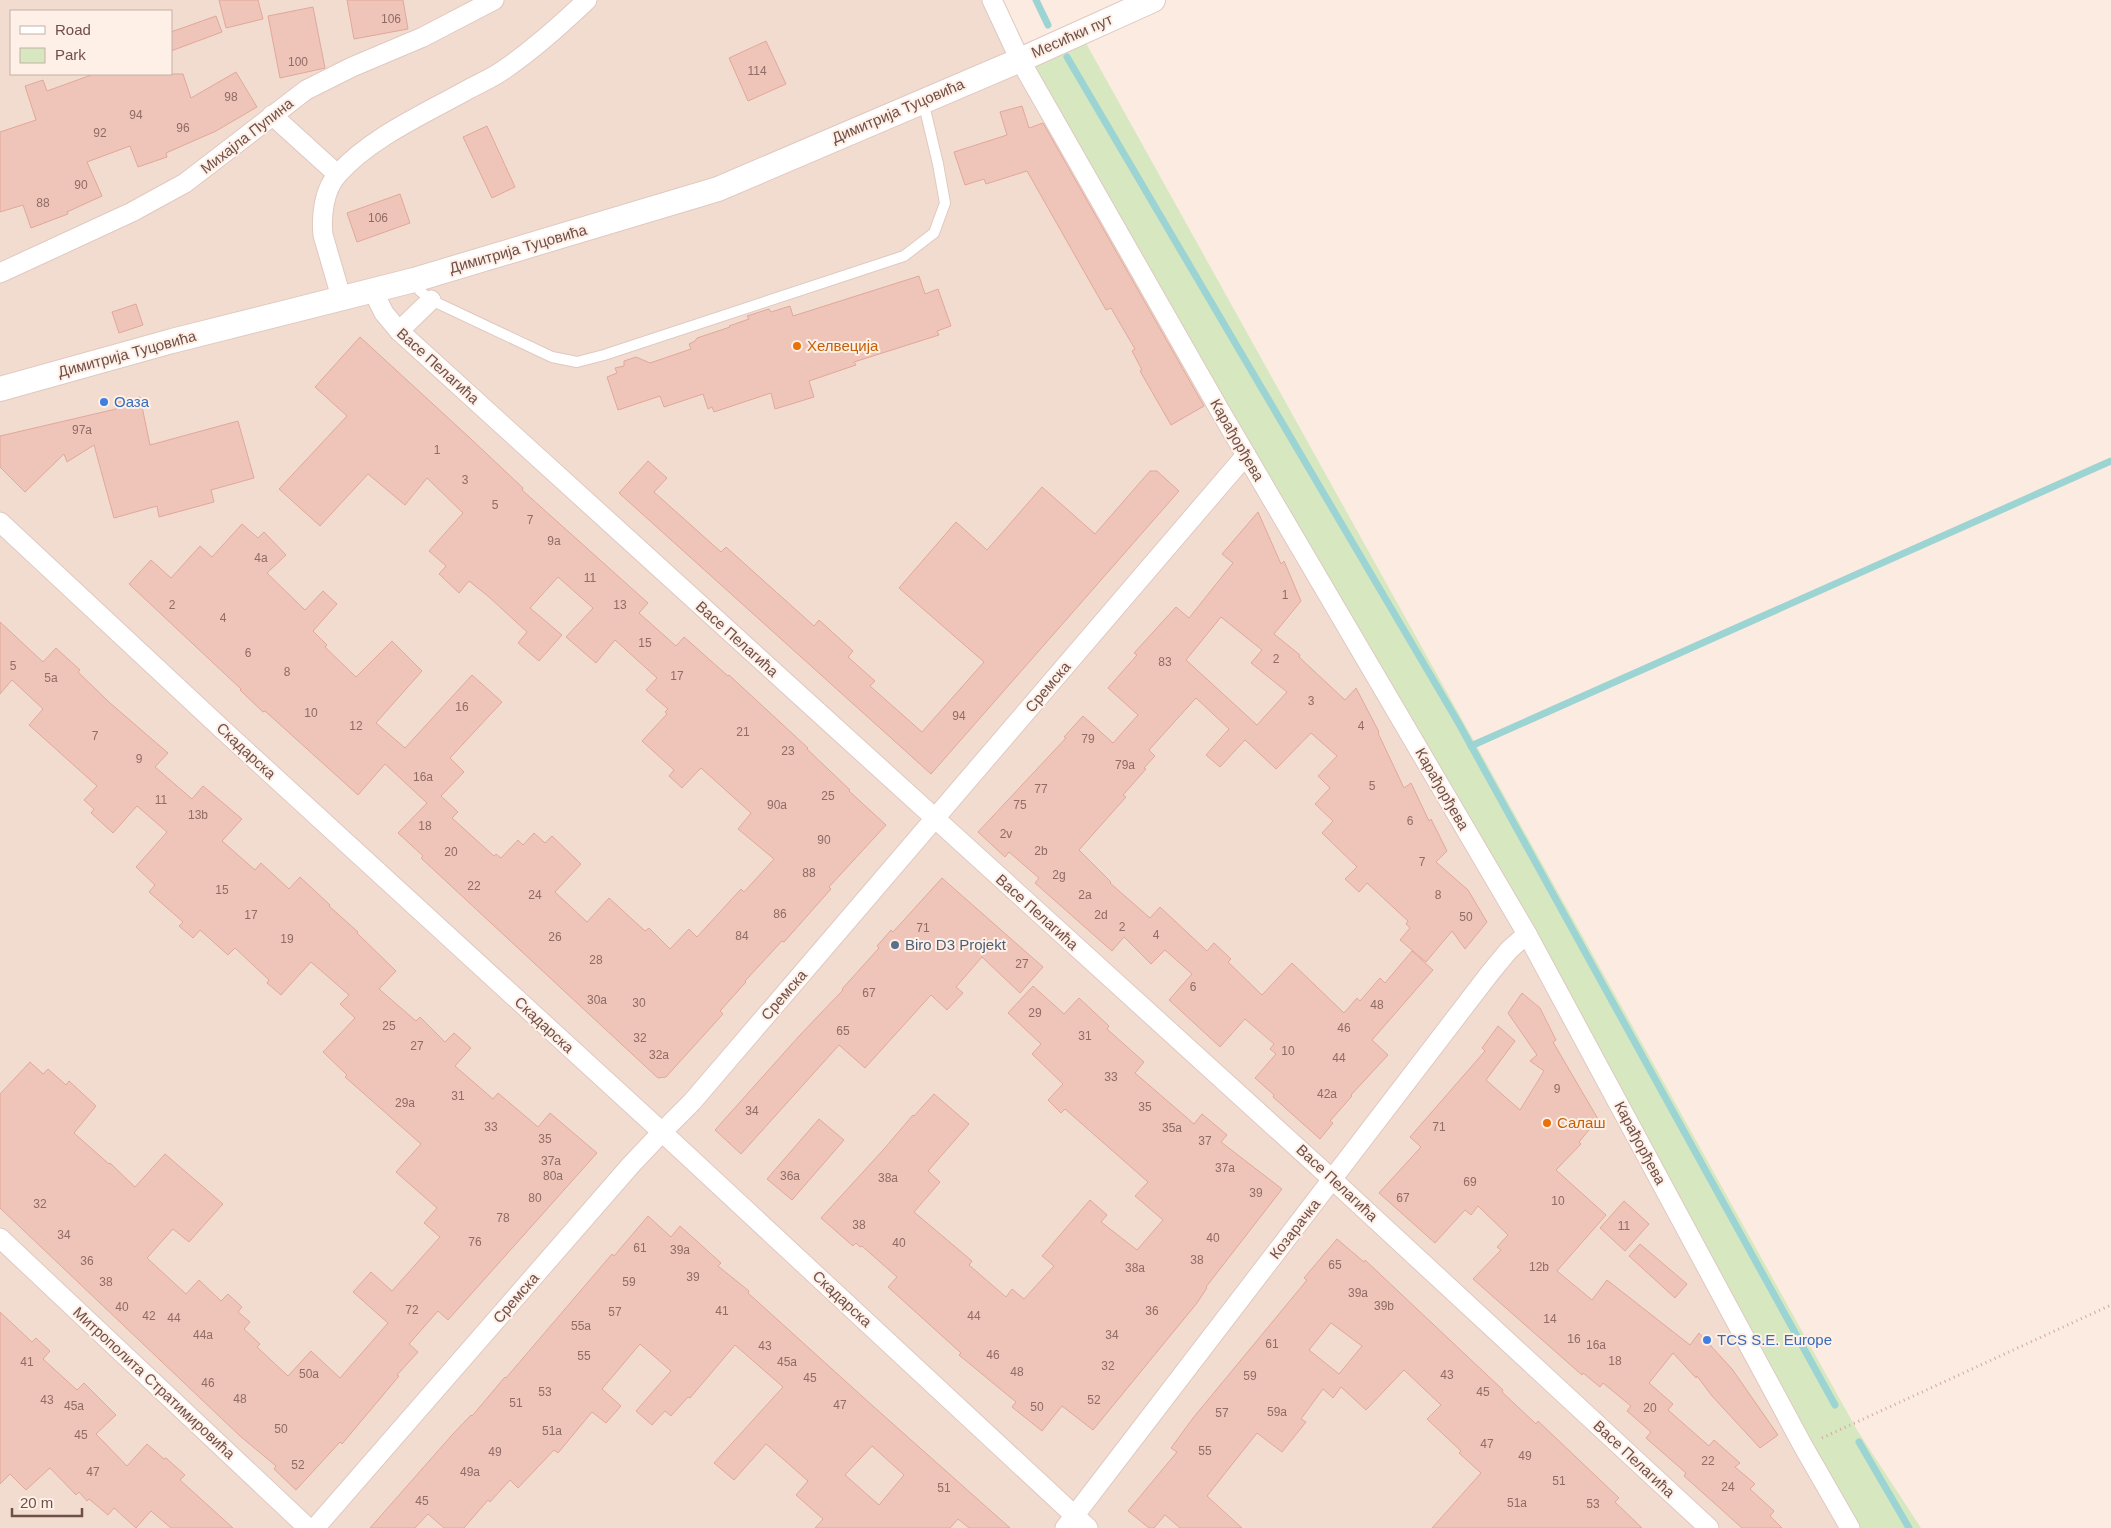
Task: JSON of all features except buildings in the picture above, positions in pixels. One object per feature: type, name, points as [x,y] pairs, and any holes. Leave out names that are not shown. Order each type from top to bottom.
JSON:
[{"type":"street","name":"Михајла Пупина","points":[[0,273],[132,212],[185,183],[233,147],[279,121],[306,90],[352,67],[423,37],[494,0]]},
{"type":"street","name":"Карађорђева","points":[[992,0],[1020,60],[1246,455],[1527,934],[1803,1446],[1850,1528]]},
{"type":"street","name":"Месићки пут","points":[[1020,60],[1153,0]]},
{"type":"street","points":[[342,297],[322,226],[322,214],[337,174],[374,143],[414,119],[502,72],[578,3]]},
{"type":"street","name":"Димитрија Туцовића","points":[[0,389],[163,344],[414,280],[718,188],[1020,60]]},
{"type":"street","points":[[279,121],[337,174]]},
{"type":"street","name":"Васе Пелагића","points":[[372,290],[384,313],[399,331],[1333,1180],[1709,1528]]},
{"type":"street","points":[[399,331],[431,300]]},
{"type":"street","name":"Сремска","points":[[316,1528],[662,1132],[692,1102],[1246,455]]},
{"type":"street","name":"Скадарска","points":[[0,522],[222,729],[662,1132],[1076,1524]]},
{"type":"street","name":"Козарачка","points":[[1076,1524],[1490,973],[1509,950],[1527,934]]},
{"type":"street","name":"Митрополита Стратимировића","points":[[0,1238],[308,1528]]},
{"type":"lane","points":[[414,280],[420,291],[431,300],[552,357],[577,362],[604,355],[904,256],[934,233],[945,203],[923,101]]},
{"type":"path","points":[[1803,1446],[2111,1305]]},
{"type":"shaded area","points":[[0,0],[986,0],[1526,944],[1843,1528],[0,1528]]},
{"type":"green space","points":[[1082,36],[1857,1430],[1921,1528],[1853,1528],[1027,63]]},
{"type":"waterway","points":[[1036,0],[1048,25]]},
{"type":"waterway","points":[[1067,57],[1458,722],[1835,1405]]},
{"type":"waterway","points":[[1471,746],[2111,461]]},
{"type":"waterway","points":[[1859,1442],[1909,1528]]},
{"type":"place","name":"Хелвеција","points":[[797,346]]},
{"type":"place","name":"Оаза","points":[[104,402]]},
{"type":"place","name":"Biro D3 Projekt","points":[[895,945]]},
{"type":"place","name":"Салаш","points":[[1547,1123]]},
{"type":"place","name":"TCS S.E. Europe","points":[[1707,1340]]}]
